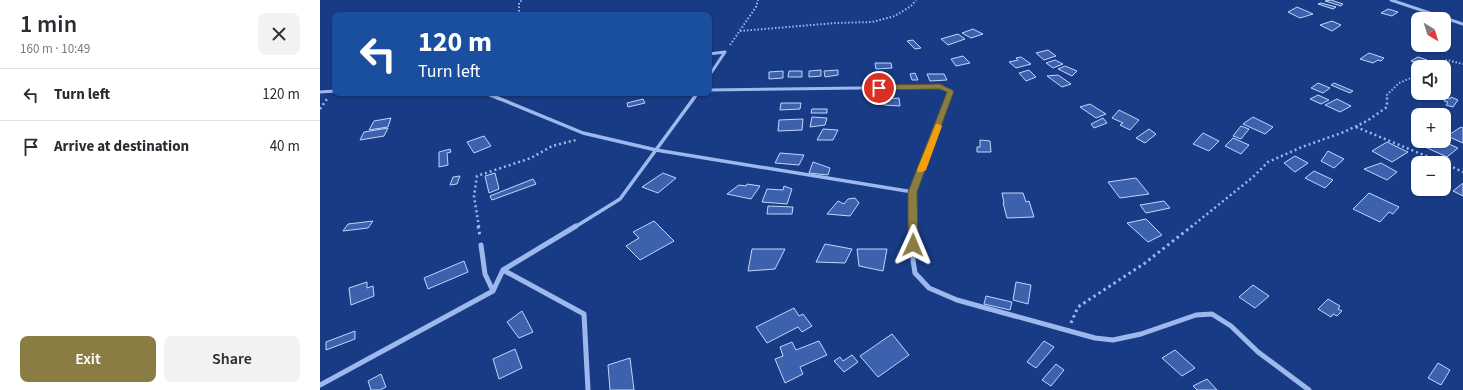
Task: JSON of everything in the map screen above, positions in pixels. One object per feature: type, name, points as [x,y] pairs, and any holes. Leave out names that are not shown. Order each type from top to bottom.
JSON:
[{"type":"street","points":[[1391,0],[1463,24]]},
{"type":"street","points":[[712,54],[725,52]]},
{"type":"street","points":[[712,72],[725,52]]},
{"type":"street","points":[[712,90],[946,88],[951,91],[951,93],[913,192],[913,260],[915,273],[922,282],[938,292],[957,300],[1095,338],[1113,340],[1141,334],[1196,315],[1212,314],[1231,326],[1258,352],[1309,390]]},
{"type":"street","points":[[320,92],[332,91]]},
{"type":"street","points":[[492,96],[583,133],[656,150],[913,192]]},
{"type":"street","points":[[320,385],[493,291],[503,270],[620,199],[696,96]]},
{"type":"street","points":[[481,245],[486,274],[493,291]]},
{"type":"street","points":[[503,270],[584,314],[588,390]]},
{"type":"path","points":[[519,12],[519,3],[522,0]]},
{"type":"path","points":[[725,52],[756,7],[758,0]]},
{"type":"path","points":[[740,31],[836,23],[872,22],[895,16],[911,6],[916,0]]},
{"type":"path","points":[[1451,61],[1463,64]]},
{"type":"path","points":[[1068,330],[1078,307],[1145,263],[1253,177],[1268,162],[1367,122],[1387,107],[1387,95],[1399,83],[1411,78]]},
{"type":"path","points":[[1355,127],[1427,156]]},
{"type":"path","points":[[481,245],[474,196],[477,176],[531,158],[552,146],[576,140],[583,133]]},
{"type":"path","points":[[1451,166],[1463,172]]},
{"type":"building","points":[[1331,0],[1343,4],[1341,6],[1325,1]]},
{"type":"building","points":[[1321,3],[1336,7],[1333,9],[1318,4]]},
{"type":"building","points":[[1297,7],[1313,14],[1300,18],[1288,12]]},
{"type":"building","points":[[1388,9],[1398,12],[1392,16],[1381,13]]},
{"type":"building","points":[[1332,21],[1341,25],[1332,31],[1320,25]]},
{"type":"building","points":[[973,29],[983,34],[971,38],[962,33]]},
{"type":"building","points":[[958,34],[965,39],[948,45],[941,39]]},
{"type":"building","points":[[913,40],[921,48],[915,49],[907,41]]},
{"type":"building","points":[[1048,50],[1056,56],[1044,60],[1036,53]]},
{"type":"building","points":[[1369,53],[1384,58],[1381,61],[1378,60],[1373,63],[1360,59]]},
{"type":"building","points":[[963,56],[970,63],[956,66],[951,59]]},
{"type":"building","points":[[1021,57],[1031,64],[1016,68],[1009,62],[1018,60],[1016,58]]},
{"type":"building","points":[[1418,57],[1427,60],[1413,60]]},
{"type":"building","points":[[1055,60],[1063,64],[1053,68],[1046,63]]},
{"type":"building","points":[[875,63],[891,63],[892,68],[876,69]]},
{"type":"building","points":[[1065,66],[1077,71],[1072,76],[1058,69]]},
{"type":"building","points":[[821,70],[821,76],[809,77],[809,71]]},
{"type":"building","points":[[838,70],[838,75],[825,77],[824,71]]},
{"type":"building","points":[[1029,70],[1036,77],[1026,81],[1019,73]]},
{"type":"building","points":[[783,71],[783,78],[769,79],[769,72]]},
{"type":"building","points":[[789,71],[802,71],[802,77],[788,77]]},
{"type":"building","points":[[915,73],[918,80],[912,80],[910,74]]},
{"type":"building","points":[[927,74],[944,74],[947,80],[930,81]]},
{"type":"building","points":[[1058,75],[1071,84],[1062,87],[1047,76]]},
{"type":"building","points":[[1318,83],[1330,88],[1323,93],[1311,88]]},
{"type":"building","points":[[1334,83],[1353,91],[1350,93],[1331,85]]},
{"type":"building","points":[[1318,95],[1329,100],[1321,104],[1310,99]]},
{"type":"building","points":[[1451,97],[1458,100],[1453,107],[1446,105],[1448,102],[1444,101],[1451,100]]},
{"type":"building","points":[[899,98],[900,106],[884,105],[883,99]]},
{"type":"building","points":[[643,99],[645,103],[628,107],[627,103]]},
{"type":"building","points":[[1337,99],[1351,106],[1340,112],[1325,105]]},
{"type":"building","points":[[781,103],[801,103],[800,109],[780,110]]},
{"type":"building","points":[[1090,104],[1106,114],[1096,118],[1080,107]]},
{"type":"building","points":[[812,109],[827,109],[827,113],[811,113]]},
{"type":"building","points":[[1119,110],[1139,120],[1130,130],[1120,125],[1123,123],[1112,118]]},
{"type":"building","points":[[812,117],[827,118],[825,125],[810,127]]},
{"type":"building","points":[[1253,117],[1273,127],[1265,134],[1243,124]]},
{"type":"building","points":[[391,118],[388,127],[369,130],[374,121]]},
{"type":"building","points":[[1103,118],[1107,123],[1094,128],[1091,124]]},
{"type":"building","points":[[803,119],[802,130],[778,131],[779,120]]},
{"type":"building","points":[[1241,126],[1249,129],[1241,139],[1233,136]]},
{"type":"building","points":[[1461,127],[1463,128],[1463,143],[1451,138],[1451,133]]},
{"type":"building","points":[[388,128],[384,136],[360,140],[364,132]]},
{"type":"building","points":[[823,129],[838,130],[833,140],[817,140]]},
{"type":"building","points":[[1149,129],[1156,134],[1145,143],[1136,138]]},
{"type":"building","points":[[1203,133],[1219,141],[1209,151],[1193,144]]},
{"type":"building","points":[[484,136],[491,146],[474,153],[467,142]]},
{"type":"building","points":[[1233,138],[1249,145],[1241,154],[1225,146]]},
{"type":"building","points":[[980,140],[990,141],[991,152],[977,152],[977,147],[980,147]]},
{"type":"building","points":[[1387,142],[1408,152],[1392,162],[1372,151]]},
{"type":"building","points":[[1451,145],[1458,148],[1448,156],[1445,156],[1427,148],[1451,148]]},
{"type":"building","points":[[450,149],[451,152],[447,153],[448,165],[439,167],[439,152]]},
{"type":"building","points":[[1328,151],[1344,159],[1334,168],[1321,161]]},
{"type":"building","points":[[780,153],[804,155],[799,165],[775,163]]},
{"type":"building","points":[[1295,156],[1308,163],[1295,172],[1284,163]]},
{"type":"building","points":[[813,162],[830,168],[828,175],[809,173]]},
{"type":"building","points":[[1381,163],[1397,172],[1387,180],[1364,169]]},
{"type":"building","points":[[1314,171],[1333,180],[1325,188],[1305,178]]},
{"type":"building","points":[[495,173],[499,189],[489,193],[485,176]]},
{"type":"building","points":[[663,173],[676,178],[658,193],[642,187]]},
{"type":"building","points":[[460,176],[457,184],[450,185],[453,177]]},
{"type":"building","points":[[1136,178],[1149,194],[1120,198],[1108,182]]},
{"type":"building","points":[[533,179],[536,184],[492,200],[490,196]]},
{"type":"building","points":[[1463,183],[1463,196],[1453,191]]},
{"type":"building","points":[[747,184],[760,186],[751,199],[727,194],[739,185],[746,186]]},
{"type":"building","points":[[784,186],[792,189],[787,204],[762,202],[767,189],[783,190]]},
{"type":"building","points":[[1002,193],[1023,193],[1026,202],[1029,201],[1034,217],[1007,218]]},
{"type":"building","points":[[1369,193],[1399,207],[1393,214],[1389,212],[1380,222],[1353,209]]},
{"type":"building","points":[[855,198],[859,203],[850,216],[827,214],[838,201],[844,204],[848,199]]},
{"type":"building","points":[[1164,201],[1170,208],[1146,213],[1140,205]]},
{"type":"building","points":[[768,206],[793,207],[792,214],[767,214]]},
{"type":"building","points":[[1146,219],[1162,235],[1148,242],[1127,223]]},
{"type":"building","points":[[373,221],[368,228],[343,231],[348,224]]},
{"type":"building","points":[[654,221],[674,241],[640,260],[626,246],[639,238],[633,232]]},
{"type":"building","points":[[825,244],[852,249],[845,263],[816,262]]},
{"type":"building","points":[[752,249],[785,249],[775,269],[748,271]]},
{"type":"building","points":[[857,249],[887,249],[883,271],[859,266]]},
{"type":"building","points":[[464,261],[468,272],[428,289],[424,278]]},
{"type":"building","points":[[367,282],[367,288],[373,286],[374,296],[351,305],[349,288]]},
{"type":"building","points":[[1016,282],[1031,285],[1028,304],[1013,300]]},
{"type":"building","points":[[1253,285],[1269,296],[1255,308],[1239,297]]},
{"type":"building","points":[[986,296],[1012,302],[1010,310],[984,304]]},
{"type":"building","points":[[1328,299],[1340,306],[1338,309],[1342,311],[1337,316],[1333,314],[1331,317],[1318,309]]},
{"type":"building","points":[[794,308],[799,316],[803,314],[812,326],[802,332],[798,327],[767,343],[756,327]]},
{"type":"building","points":[[522,311],[533,332],[519,338],[507,322]]},
{"type":"building","points":[[355,331],[355,339],[326,350],[326,342]]},
{"type":"building","points":[[892,334],[909,355],[878,377],[860,356]]},
{"type":"building","points":[[819,341],[827,355],[800,367],[803,374],[785,383],[775,359],[783,356],[780,347],[792,342],[796,350]]},
{"type":"building","points":[[1044,341],[1054,347],[1036,368],[1027,362]]},
{"type":"building","points":[[515,349],[522,368],[499,379],[493,359]]},
{"type":"building","points":[[1175,350],[1195,368],[1182,376],[1162,358]]},
{"type":"building","points":[[852,355],[858,362],[844,372],[834,361],[840,357],[843,361]]},
{"type":"building","points":[[630,358],[634,390],[610,390],[608,365]]},
{"type":"building","points":[[1438,363],[1450,370],[1441,385],[1428,378]]},
{"type":"building","points":[[1056,364],[1064,370],[1051,386],[1042,380]]},
{"type":"building","points":[[381,374],[386,387],[380,390],[371,390],[368,381]]},
{"type":"building","points":[[1207,379],[1217,390],[1197,390],[1193,386]]},
{"type":"slow traffic","points":[[922,170],[938,126]]},
{"type":"route","points":[[879,88],[940,87],[951,91],[913,192],[913,245]]}]
